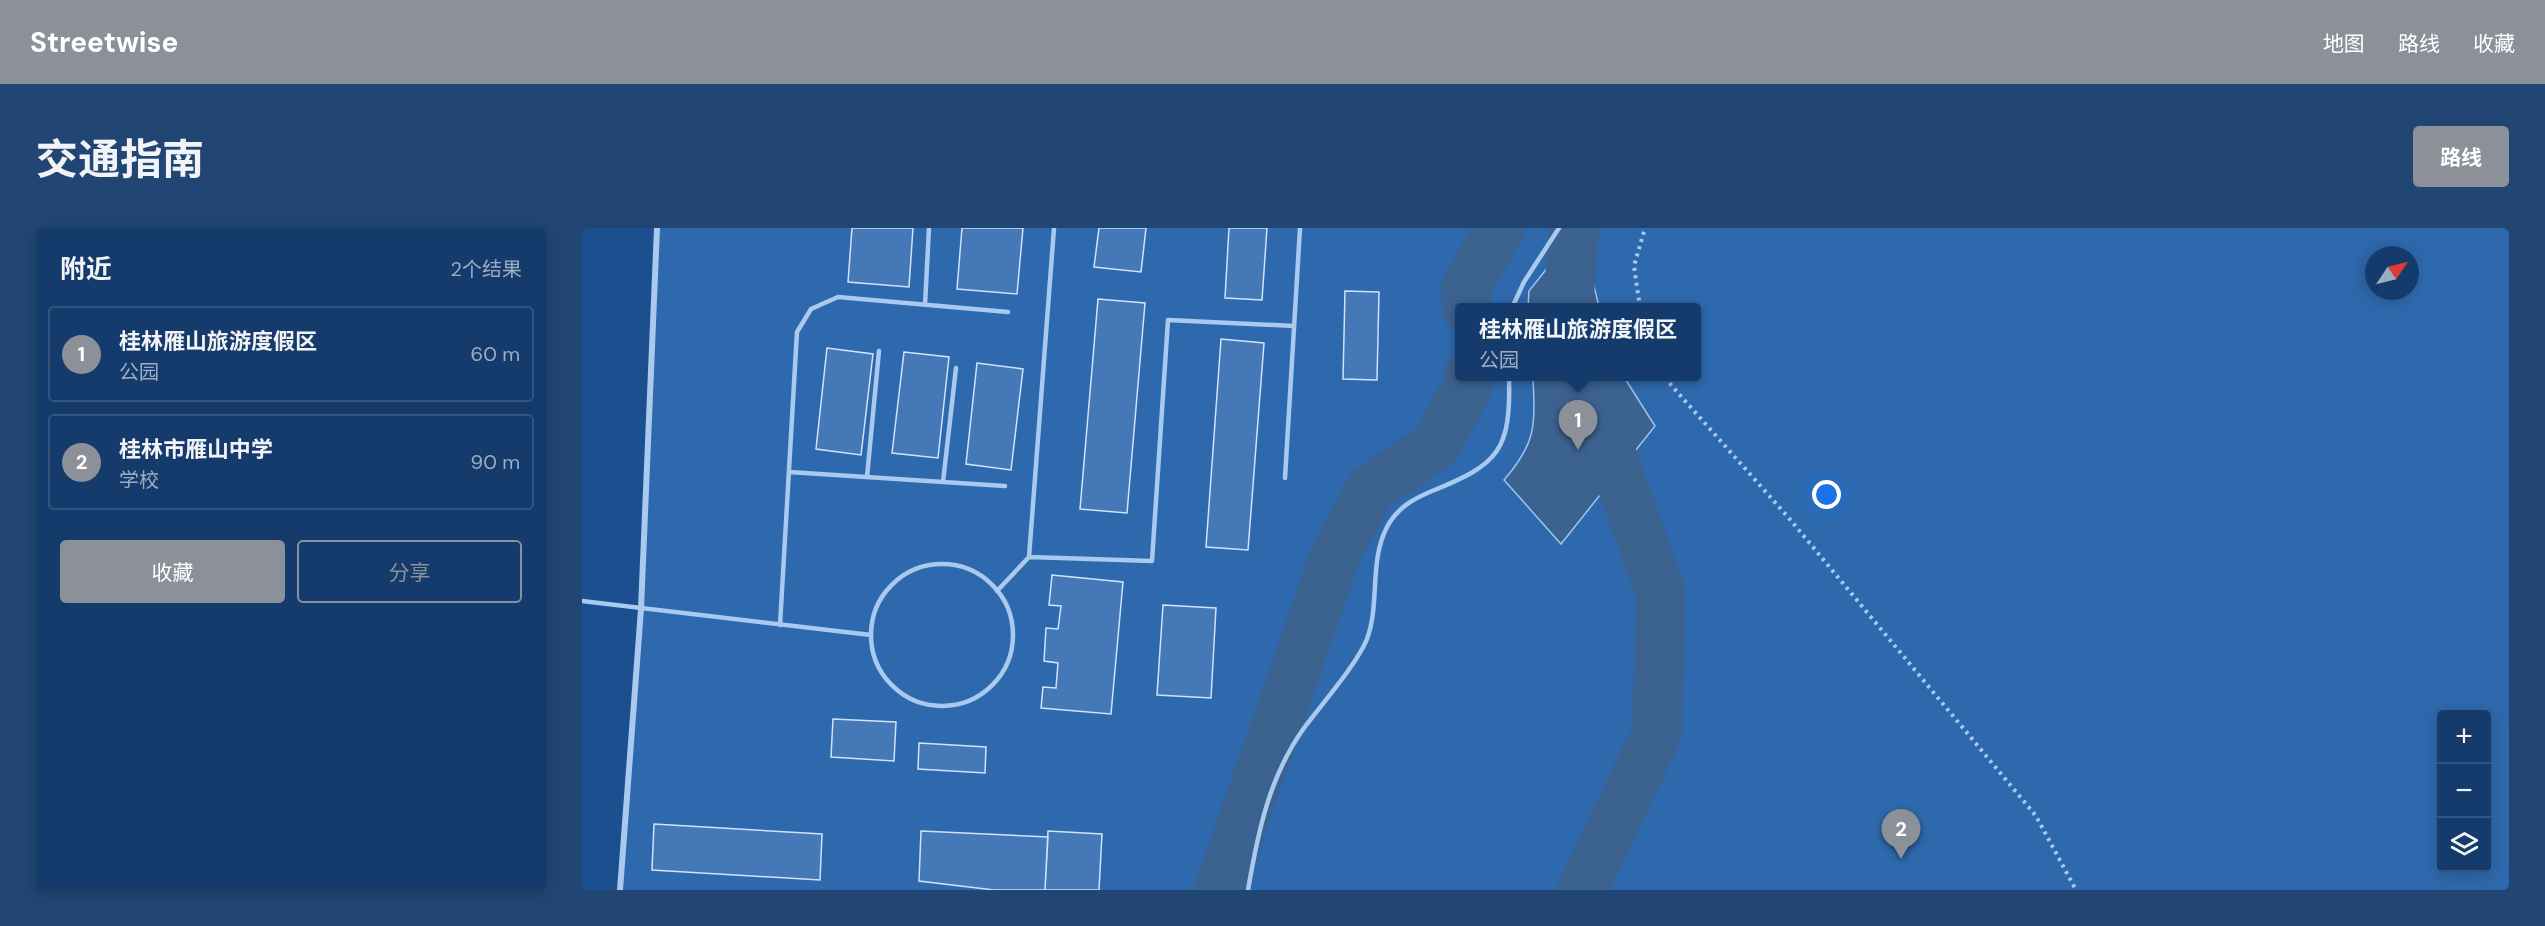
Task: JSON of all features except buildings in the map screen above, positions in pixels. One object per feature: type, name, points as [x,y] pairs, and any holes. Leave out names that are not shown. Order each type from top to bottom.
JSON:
[{"type":"street","points":[[620,890],[641,609],[657,228]]},
{"type":"lane","points":[[926,305],[929,228]]},
{"type":"lane","points":[[997,591],[1029,557],[1054,228]]},
{"type":"lane","points":[[1285,478],[1300,228]]},
{"type":"lane","points":[[1514,303],[1524,282],[1559,228]]},
{"type":"lane","points":[[780,625],[796,332],[811,309],[838,297],[1008,312]]},
{"type":"lane","points":[[1029,557],[1152,561],[1168,320],[1294,326]]},
{"type":"lane","points":[[867,477],[879,351]]},
{"type":"lane","points":[[943,482],[956,368]]},
{"type":"lane","points":[[1248,890],[1268,796],[1302,730],[1367,638],[1379,550],[1386,529],[1413,499],[1477,472],[1491,459],[1509,420],[1509,381]]},
{"type":"lane","points":[[789,472],[1005,486]]},
{"type":"lane","points":[[933,565],[953,565],[973,571],[997,591],[1011,618],[1013,639],[1009,660],[998,679],[982,694],[963,704],[941,707],[919,703],[899,693],[884,677],[874,657],[871,635],[874,615],[882,596],[896,581],[913,570],[933,565]]},
{"type":"lane","points":[[582,601],[871,635]]},
{"type":"path","points":[[1639,303],[1634,266],[1645,228]]},
{"type":"path","points":[[1669,381],[1788,517],[2036,816],[2076,890]]},
{"type":"shaded area","points":[[657,228],[2509,228],[2509,890],[620,890],[641,609]]},
{"type":"shaded area","points":[[1579,228],[1591,228],[1593,282],[1598,303],[1528,303],[1529,291]]},
{"type":"shaded area","points":[[1533,381],[1627,381],[1655,426],[1561,544],[1504,480],[1523,455],[1528,443],[1532,432]]},
{"type":"waterway","points":[[1467,303],[1466,288],[1500,228]]},
{"type":"waterway","points":[[1568,303],[1574,228]]},
{"type":"waterway","points":[[1219,890],[1335,556],[1371,489],[1437,444],[1469,381]]},
{"type":"waterway","points":[[1582,890],[1657,733],[1661,593],[1585,381]]},
{"type":"place","name":"桂林雁山旅游度假区","points":[[1578,450]]},
{"type":"place","name":"桂林市雁山中学","points":[[1901,859]]}]
